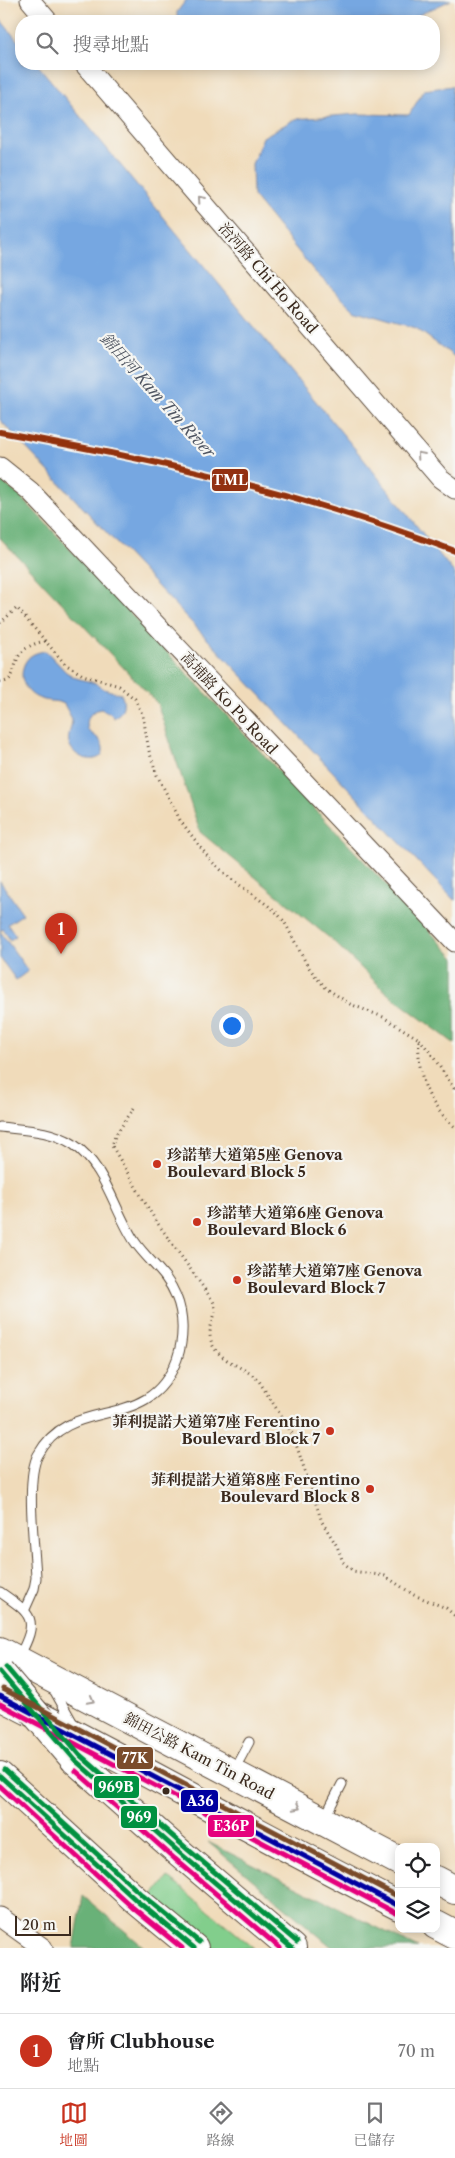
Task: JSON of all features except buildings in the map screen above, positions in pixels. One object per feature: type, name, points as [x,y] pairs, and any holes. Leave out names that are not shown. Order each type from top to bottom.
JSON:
[{"type":"main road","name":"錦田公路 Kam Tin Road","points":[[6,1661],[47,1677],[395,1859]]},
{"type":"main road","points":[[6,1661],[78,1748],[180,1853],[292,1948]]},
{"type":"main road","points":[[0,1690],[78,1748]]},
{"type":"main road","points":[[0,1696],[78,1748],[395,1904]]},
{"type":"main road","points":[[0,1776],[137,1901],[194,1948]]},
{"type":"main road","points":[[440,1882],[455,1890]]},
{"type":"main road","points":[[440,1927],[455,1935]]},
{"type":"street","points":[[30,0],[43,15]]},
{"type":"street","name":"治河路 Chi Ho Road","points":[[89,70],[440,478],[455,489]]},
{"type":"street","name":"高埔路 Ko Po Road","points":[[0,467],[30,490],[455,942]]},
{"type":"street","points":[[0,1917],[43,1948]]},
{"type":"lane","points":[[0,1127],[51,1133],[73,1144],[83,1152],[100,1175],[135,1242],[170,1282],[181,1312],[182,1328],[177,1359],[163,1384],[153,1394],[129,1408],[82,1418],[70,1423],[50,1438],[37,1457],[32,1480],[36,1578],[34,1589],[25,1609]]},
{"type":"lane","points":[[0,1592],[25,1609],[30,1618],[31,1630],[27,1642],[6,1661]]},
{"type":"lane","points":[[47,1677],[78,1748]]},
{"type":"lane","points":[[232,1773],[249,1742]]},
{"type":"lane","points":[[323,1821],[342,1784]]},
{"type":"path","points":[[0,622],[17,608],[65,664],[98,681],[119,686],[134,699],[143,716],[157,775],[180,820],[211,861],[230,878],[274,910],[284,921],[307,965],[327,989],[350,1004],[383,1017],[419,1039],[455,1090]]},
{"type":"path","points":[[0,682],[8,682],[11,678],[20,654],[36,643],[45,641]]},
{"type":"path","points":[[419,1039],[419,1070],[423,1084],[438,1111],[455,1127]]},
{"type":"path","points":[[134,1108],[115,1136],[112,1146],[154,1218],[216,1308],[210,1334],[215,1347],[226,1360],[252,1373],[293,1435],[322,1522],[337,1546],[343,1562],[353,1571],[385,1576],[414,1595],[446,1608],[455,1616]]},
{"type":"green space","points":[[0,480],[22,498],[455,958],[455,1044],[388,994],[332,940],[200,832],[157,703],[0,538]]},
{"type":"green space","points":[[208,1842],[418,1948],[333,1948]]},
{"type":"green space","points":[[168,1877],[254,1948],[213,1948],[152,1898]]},
{"type":"green space","points":[[83,1896],[145,1948],[74,1948]]},
{"type":"water","points":[[186,0],[451,0],[419,15],[177,15],[177,12]]},
{"type":"water","name":"錦田河 Kam Tin River","points":[[0,19],[15,38],[15,70],[42,70],[361,456],[455,574],[455,901],[0,420]]},
{"type":"water","points":[[452,86],[452,123],[455,126],[455,357],[416,328],[354,310],[315,272],[253,196],[252,164],[263,137],[295,119],[358,114],[409,115],[424,90]]},
{"type":"water","points":[[46,651],[66,672],[76,678],[95,683],[104,689],[121,694],[123,708],[114,718],[110,713],[101,709],[89,716],[88,730],[102,744],[103,751],[101,756],[97,758],[84,758],[72,750],[69,743],[69,734],[72,719],[64,704],[36,697],[25,686],[22,676],[24,665],[33,655]]},
{"type":"water","points":[[0,881],[23,914],[8,924],[16,936],[10,940],[3,929],[0,931]]},
{"type":"water","points":[[0,931],[28,971],[16,980],[0,958]]},
{"type":"transit line","name":"TML","points":[[0,432],[91,449],[211,475],[349,514],[455,551]]},
{"type":"transit line","name":"969B","points":[[6,1667],[80,1755],[297,1942]]},
{"type":"transit line","name":"969","points":[[0,1672],[75,1760],[180,1853],[292,1948]]},
{"type":"transit line","name":"77K","points":[[3,1689],[395,1895]]},
{"type":"transit line","name":"A36","points":[[0,1696],[395,1904]]},
{"type":"transit line","name":"E36P","points":[[0,1704],[395,1912]]},
{"type":"transit line","name":"969B","points":[[5,1770],[142,1895],[199,1942]]},
{"type":"transit line","name":"E36P","points":[[76,1771],[175,1859],[280,1948]]},
{"type":"transit line","name":"969","points":[[0,1776],[137,1901],[194,1948]]},
{"type":"transit line","name":"E36P","points":[[0,1786],[132,1907],[182,1948]]},
{"type":"place","name":"會所 Clubhouse","points":[[61,954]]},
{"type":"place","name":"珍諾華大道第5座 Genova Boulevard Block 5","points":[[157,1164]]},
{"type":"place","name":"珍諾華大道第6座 Genova Boulevard Block 6","points":[[197,1222]]},
{"type":"place","name":"珍諾華大道第7座 Genova Boulevard Block 7","points":[[237,1280]]},
{"type":"place","name":"菲利提諾大道第7座 Ferentino Boulevard Block 7","points":[[330,1431]]},
{"type":"place","name":"菲利提諾大道第8座 Ferentino Boulevard Block 8","points":[[370,1489]]}]
